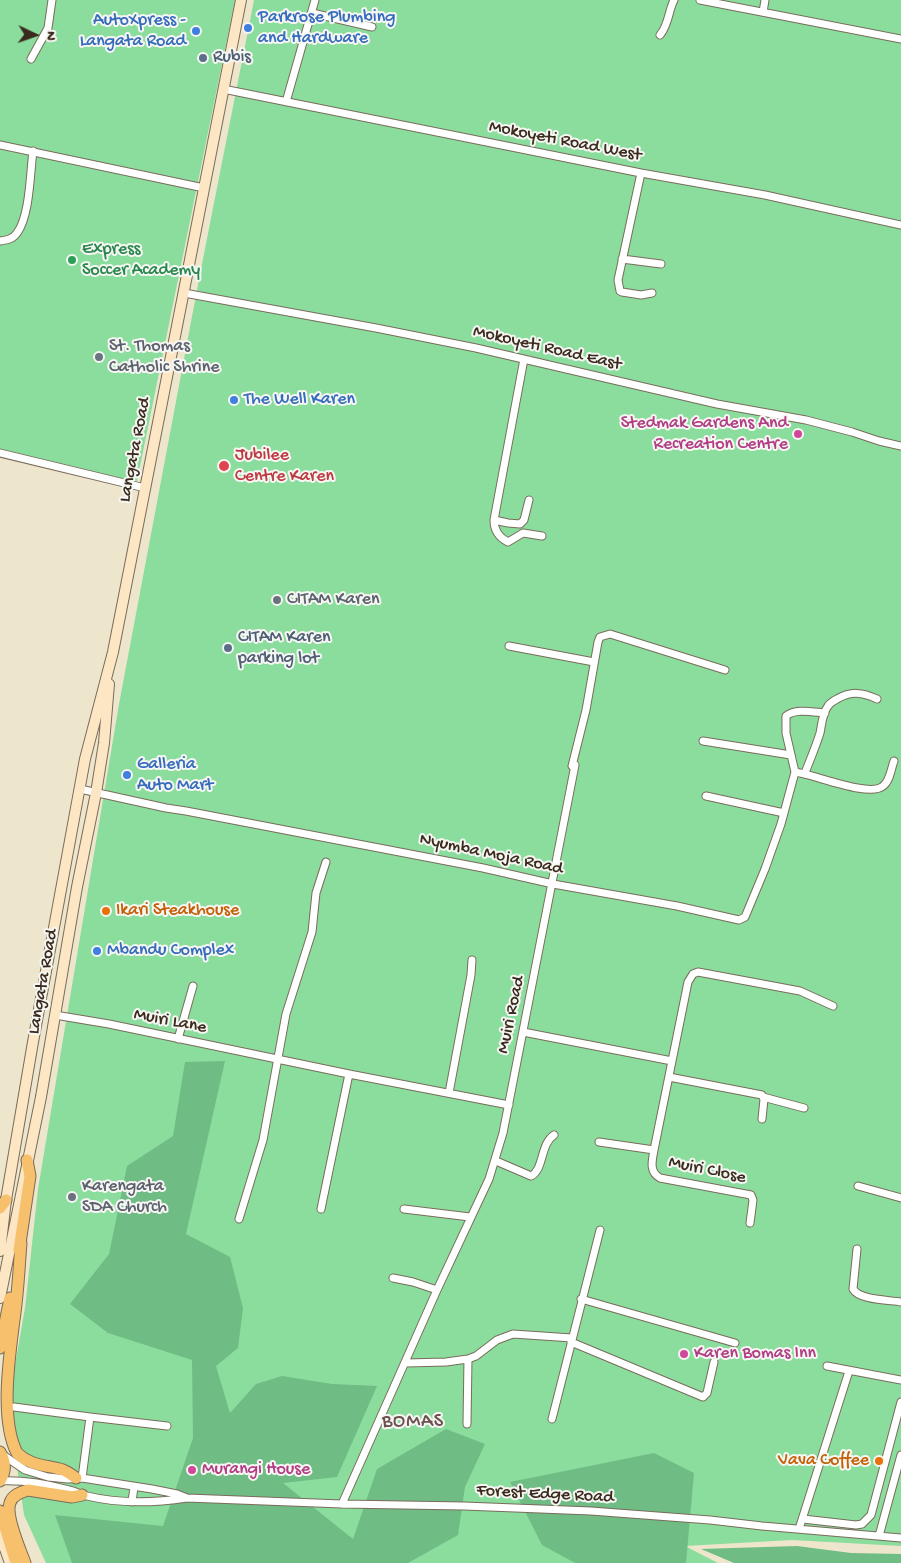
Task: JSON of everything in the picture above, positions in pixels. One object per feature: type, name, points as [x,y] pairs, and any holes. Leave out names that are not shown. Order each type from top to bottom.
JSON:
[{"type":"main road","name":"Langata Road","points":[[0,1252],[3,1204],[80,789],[92,731],[109,670],[241,0]]},
{"type":"main road","name":"Langata Road","points":[[0,1298],[41,1097],[77,886],[96,793],[104,743],[109,670]]},
{"type":"main road","points":[[27,1160],[30,1176],[21,1243],[14,1320],[0,1404],[2,1426],[12,1447],[20,1456],[32,1463],[63,1470],[79,1478]]},
{"type":"main road","points":[[0,1348],[21,1243]]},
{"type":"main road","points":[[0,1481],[5,1467],[1,1453]]},
{"type":"main road","points":[[25,1563],[9,1514],[9,1505],[12,1498],[28,1490],[72,1497],[82,1495]]},
{"type":"main road","points":[[0,1511],[16,1563]]},
{"type":"main road","points":[[0,1535],[10,1563]]},
{"type":"street","points":[[32,59],[48,28],[52,0]]},
{"type":"street","points":[[286,102],[315,0]]},
{"type":"street","points":[[660,36],[667,26],[670,9],[674,0]]},
{"type":"street","points":[[700,0],[901,39]]},
{"type":"street","points":[[763,12],[765,0]]},
{"type":"street","points":[[312,13],[372,27]]},
{"type":"street","name":"Mokoyeti Road West","points":[[223,90],[640,173],[765,195],[901,225]]},
{"type":"street","points":[[0,145],[204,188]]},
{"type":"street","points":[[0,241],[9,240],[17,234],[25,216],[33,151]]},
{"type":"street","points":[[640,173],[618,280],[620,291],[624,294],[652,293]]},
{"type":"street","points":[[622,259],[661,264]]},
{"type":"street","name":"Mokoyeti Road East","points":[[184,293],[376,328],[524,359],[717,404],[806,420],[901,446]]},
{"type":"street","points":[[524,359],[494,520],[494,530],[506,541],[510,541],[523,533],[542,536]]},
{"type":"street","points":[[0,453],[145,488]]},
{"type":"street","points":[[494,520],[508,524],[520,524],[524,520],[529,500]]},
{"type":"street","name":"Muiri Road","points":[[342,1504],[406,1363],[436,1290],[496,1161],[553,884],[575,766],[572,766],[586,710],[600,637],[610,634],[725,670]]},
{"type":"street","points":[[509,646],[594,662]]},
{"type":"street","points":[[805,773],[830,703],[851,693],[863,693],[877,699]]},
{"type":"street","points":[[825,713],[800,712],[786,716],[786,733],[795,772],[805,773],[848,786],[875,790],[886,784],[894,761]]},
{"type":"street","points":[[703,741],[791,755]]},
{"type":"street","name":"Nyumba Moja Road","points":[[80,789],[166,808],[473,866],[553,884],[669,904],[734,919],[743,919],[765,869],[784,813],[795,772]]},
{"type":"street","points":[[706,796],[784,813]]},
{"type":"street","points":[[239,1219],[263,1140],[286,1014],[312,932],[316,893],[326,862]]},
{"type":"street","points":[[449,1093],[472,960]]},
{"type":"street","name":"Muiri Close","points":[[750,1223],[754,1200],[751,1195],[660,1178],[655,1176],[653,1171],[654,1150],[688,982],[695,973],[701,972],[800,991],[833,1006]]},
{"type":"street","points":[[178,1038],[192,986]]},
{"type":"street","name":"Muiri Lane","points":[[55,1015],[509,1105]]},
{"type":"street","points":[[523,1032],[672,1061]]},
{"type":"street","points":[[321,1209],[349,1074]]},
{"type":"street","points":[[669,1077],[763,1097],[804,1108]]},
{"type":"street","points":[[762,1119],[763,1097]]},
{"type":"street","points":[[496,1161],[531,1176],[534,1175],[547,1143],[554,1135]]},
{"type":"street","points":[[599,1142],[654,1150]]},
{"type":"street","points":[[858,1186],[901,1198]]},
{"type":"street","points":[[404,1209],[470,1217]]},
{"type":"street","points":[[552,1419],[600,1230]]},
{"type":"street","points":[[857,1250],[854,1292],[864,1297],[901,1302]]},
{"type":"street","points":[[393,1278],[413,1282],[436,1290]]},
{"type":"street","points":[[581,1299],[735,1343]]},
{"type":"street","points":[[406,1363],[446,1362],[468,1359],[497,1340],[512,1334],[572,1340],[704,1397],[707,1393],[714,1362]]},
{"type":"street","points":[[467,1424],[468,1359]]},
{"type":"street","points":[[827,1366],[901,1380]]},
{"type":"street","points":[[799,1529],[848,1371]]},
{"type":"street","points":[[803,1519],[856,1525],[862,1524],[871,1515],[901,1402]]},
{"type":"street","points":[[14,1407],[167,1426]]},
{"type":"street","points":[[79,1478],[90,1417]]},
{"type":"street","name":"Forest Edge Road","points":[[1,1453],[18,1466],[31,1472],[58,1478],[79,1478],[171,1493],[187,1498]]},
{"type":"street","points":[[879,1536],[901,1455]]},
{"type":"street","name":"Forest Edge Road","points":[[0,1481],[17,1480],[43,1484],[68,1489],[82,1495],[132,1502],[157,1502],[187,1498],[591,1511],[901,1538]]},
{"type":"street","points":[[132,1502],[134,1487]]},
{"type":"green space","points":[[0,0],[235,0],[137,481],[0,455]]},
{"type":"green space","points":[[254,0],[901,0],[901,1546],[792,1540],[685,1546],[718,1563],[46,1563],[24,1515],[10,1419],[11,1388],[25,1308],[38,1189],[119,704]]},
{"type":"green space","points":[[225,1061],[186,1234],[230,1257],[243,1308],[238,1348],[216,1366],[230,1413],[256,1384],[282,1376],[332,1384],[377,1386],[337,1477],[283,1483],[353,1539],[377,1469],[446,1429],[485,1444],[465,1487],[458,1535],[408,1563],[72,1563],[55,1515],[163,1526],[193,1438],[192,1360],[108,1333],[70,1304],[109,1254],[127,1166],[173,1136],[185,1062]]},
{"type":"green space","points":[[654,1453],[694,1473],[686,1563],[575,1563],[542,1545],[510,1482]]},
{"type":"green space","points":[[797,1546],[851,1553],[901,1554],[901,1563],[734,1563],[701,1549]]},
{"type":"place","name":"Parkrose Plumbing and Hardware","points":[[248,28]]},
{"type":"place","name":"AutoXpress - Langata Road","points":[[196,31]]},
{"type":"place","name":"Rubis","points":[[203,58]]},
{"type":"place","name":"Express Soccer Academy","points":[[72,260]]},
{"type":"place","name":"St. Thomas Catholic Shrine","points":[[99,357]]},
{"type":"place","name":"The Well Karen","points":[[234,400]]},
{"type":"place","name":"Stedmak Gardens And Recreation Centre","points":[[798,434]]},
{"type":"place","name":"Jubilee Centre Karen","points":[[224,466]]},
{"type":"place","name":"CITAM Karen","points":[[277,600]]},
{"type":"place","name":"CITAM Karen parking lot","points":[[228,648]]},
{"type":"place","name":"Galleria Auto Mart","points":[[127,775]]},
{"type":"place","name":"Ikari Steakhouse","points":[[106,911]]},
{"type":"place","name":"Mbandu Complex","points":[[97,951]]},
{"type":"place","name":"Karengata SDA Church","points":[[72,1197]]},
{"type":"place","name":"Karen Bomas Inn","points":[[684,1354]]},
{"type":"place","name":"Vava Coffee","points":[[879,1461]]},
{"type":"place","name":"Murangi House","points":[[192,1470]]},
{"type":"district","name":"BOMAS","points":[[413,1423]]}]
